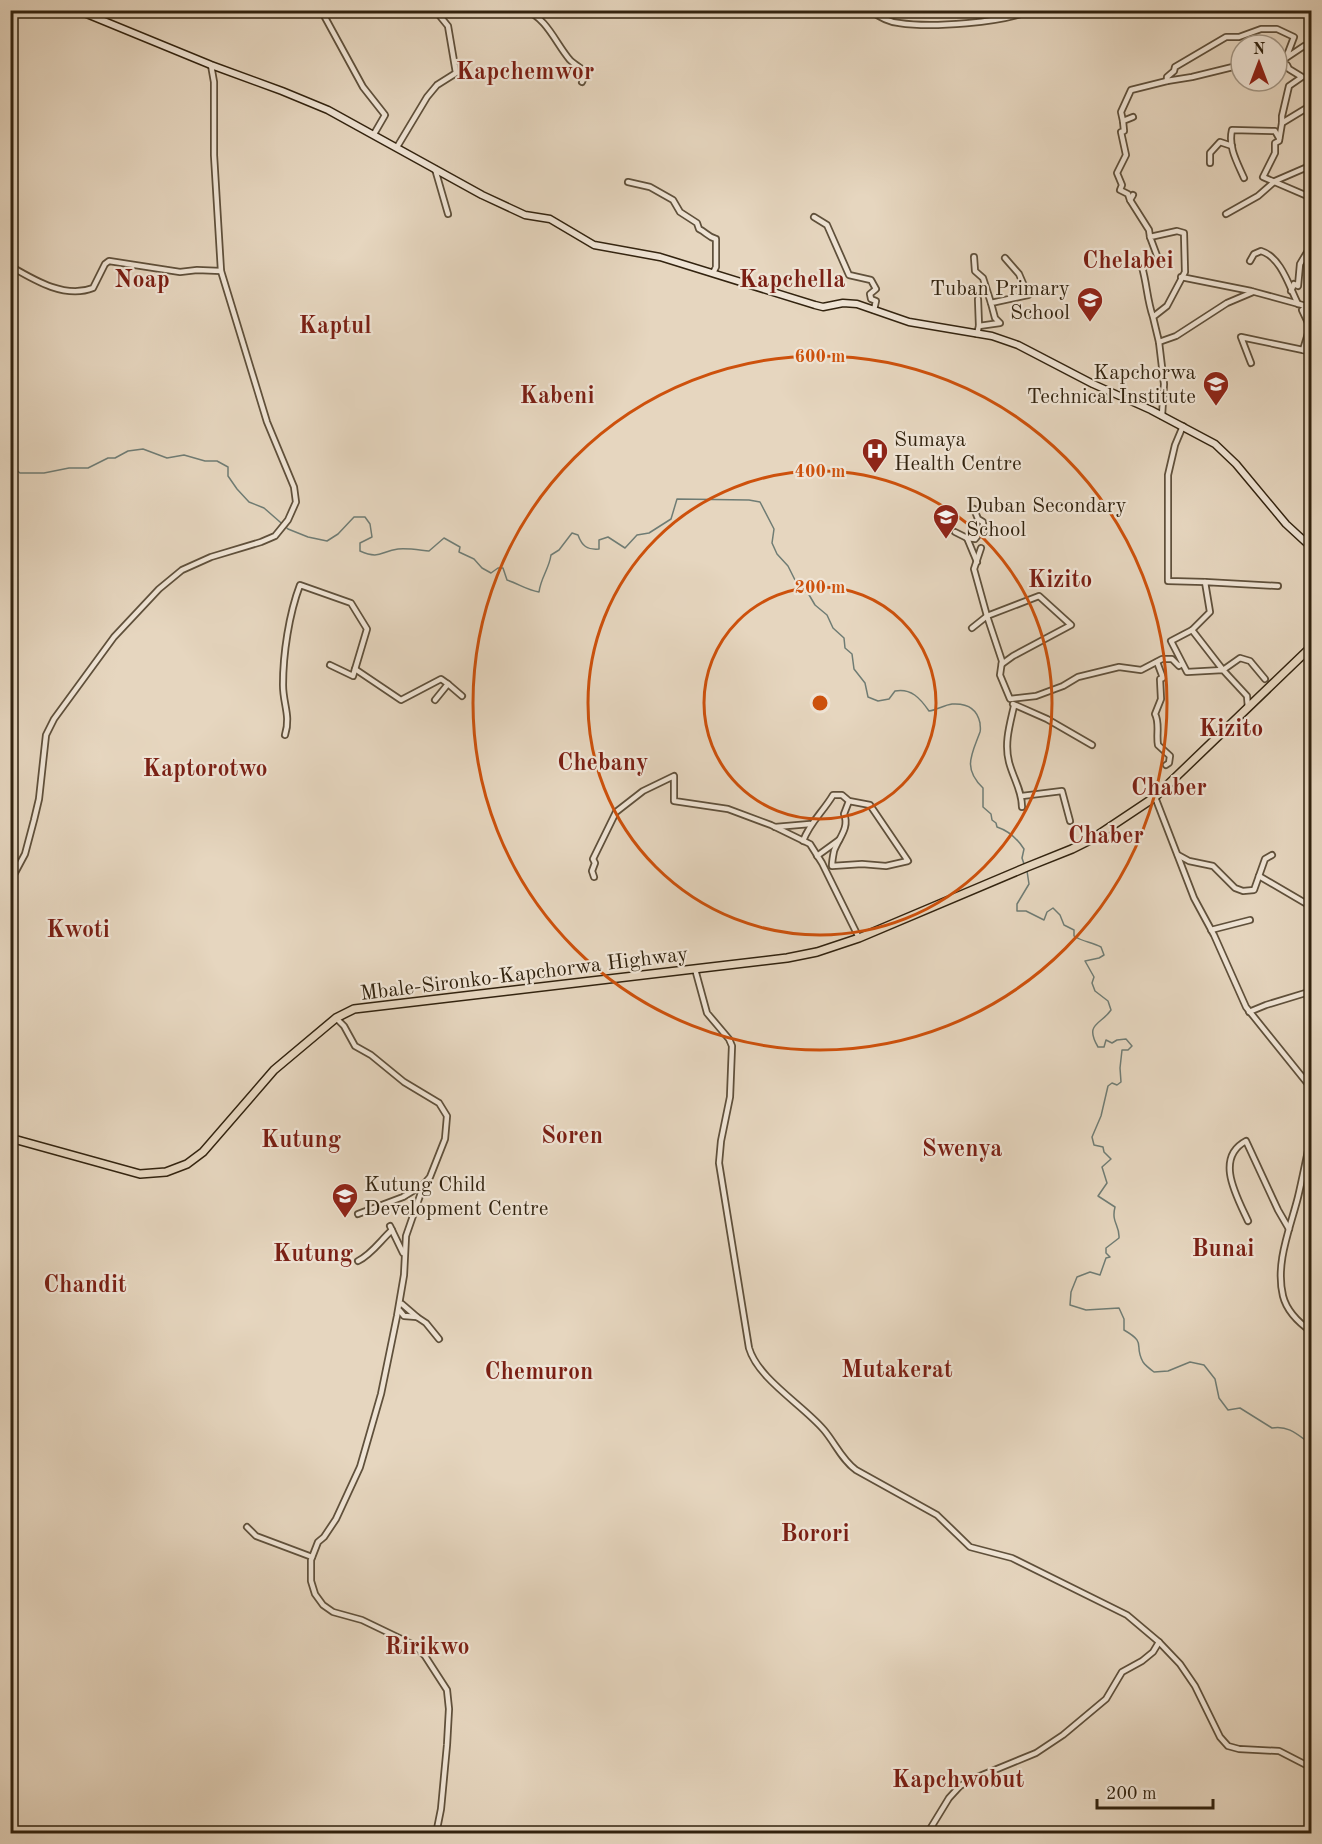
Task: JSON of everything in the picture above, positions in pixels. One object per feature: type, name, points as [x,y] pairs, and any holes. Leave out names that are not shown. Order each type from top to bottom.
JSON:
[{"type":"main road","name":"Mbale-Sironko-Kapchorwa Highway","points":[[10,1138],[140,1174],[166,1172],[187,1164],[203,1152],[262,1082],[312,1036],[336,1018],[354,1009],[787,958],[817,952],[859,938],[1092,839],[1155,797],[1311,646]]},
{"type":"street","points":[[77,10],[211,65],[312,103],[374,134],[482,195],[525,214],[550,219],[594,245],[660,257],[815,306],[823,307],[849,302],[909,322],[992,336],[1018,345],[1215,444],[1228,455],[1286,524],[1311,548]]},
{"type":"street","points":[[321,10],[363,87],[385,115],[374,134]]},
{"type":"street","points":[[397,147],[427,97],[437,85],[456,73],[447,26],[435,10]]},
{"type":"street","points":[[525,10],[535,14],[571,61],[586,72],[582,82]]},
{"type":"street","points":[[870,10],[884,19],[900,23],[943,25],[1018,16],[1032,10]]},
{"type":"street","points":[[1167,81],[1167,77],[1175,67],[1226,37],[1239,37],[1261,29],[1277,29],[1294,37],[1286,58],[1304,46]]},
{"type":"street","points":[[10,882],[25,854],[34,820],[39,799],[46,735],[54,719],[114,637],[174,575],[211,556],[261,542],[279,533],[294,508],[296,495],[267,422],[221,271],[214,155],[214,82],[211,65]]},
{"type":"street","points":[[1162,416],[1164,384],[1159,342],[1147,299],[1142,267],[1159,261],[1149,230],[1132,198],[1120,190],[1122,185],[1117,173],[1126,155],[1121,132],[1124,130],[1121,112],[1131,90],[1229,68]]},
{"type":"street","points":[[1289,69],[1302,77],[1289,86]]},
{"type":"street","points":[[1287,93],[1279,141],[1275,143],[1275,153],[1263,177],[1311,198]]},
{"type":"street","points":[[1282,123],[1305,109]]},
{"type":"street","points":[[1123,121],[1133,117]]},
{"type":"street","points":[[1244,178],[1229,141],[1232,130],[1275,131],[1279,138]]},
{"type":"street","points":[[1210,162],[1210,153],[1220,142],[1232,146]]},
{"type":"street","points":[[1226,214],[1258,196],[1275,182],[1311,165]]},
{"type":"street","points":[[435,169],[447,214]]},
{"type":"street","points":[[628,182],[650,187],[673,200],[680,212],[697,223],[699,229],[709,238],[716,239],[716,267],[713,273]]},
{"type":"street","points":[[814,217],[827,225],[849,275],[871,280],[876,289],[870,294],[876,304],[874,310]]},
{"type":"street","points":[[1150,237],[1178,231],[1184,233],[1185,272],[1167,306],[1153,317]]},
{"type":"street","points":[[1291,291],[1294,284],[1298,285],[1300,264],[1311,244]]},
{"type":"street","points":[[1250,261],[1254,254],[1261,251],[1269,253],[1276,261],[1298,304]]},
{"type":"street","points":[[974,257],[975,271],[983,278],[995,318],[1000,323],[979,326]]},
{"type":"street","points":[[991,303],[1028,295],[1019,274],[1005,258]]},
{"type":"street","points":[[10,266],[37,282],[77,291],[93,288],[105,264],[109,261],[180,272],[221,271]]},
{"type":"street","points":[[1181,278],[1253,292],[1298,304],[1309,304]]},
{"type":"street","points":[[1159,342],[1176,336],[1227,303],[1253,292]]},
{"type":"street","points":[[977,334],[978,299]]},
{"type":"street","points":[[1303,350],[1310,327],[1302,310],[1309,304]]},
{"type":"street","points":[[1251,363],[1241,337],[1311,353]]},
{"type":"street","points":[[1183,426],[1175,445],[1168,475],[1168,581],[1278,586]]},
{"type":"street","points":[[955,532],[967,538],[975,538],[983,529],[983,522],[978,519],[974,509]]},
{"type":"street","points":[[967,538],[977,562]]},
{"type":"street","points":[[981,548],[974,569],[1002,664],[1000,675],[1010,699],[1014,706],[1047,719],[1092,745]]},
{"type":"street","points":[[1205,582],[1210,612],[1192,630],[1171,641],[1187,672],[1223,670],[1240,658],[1250,661],[1265,679]]},
{"type":"street","points":[[285,735],[289,723],[283,686],[290,615],[300,585],[351,603],[367,629],[353,676],[330,665]]},
{"type":"street","points":[[972,628],[987,616],[1040,596],[1071,625],[1012,656],[1002,664]]},
{"type":"street","points":[[1192,630],[1247,696],[1248,708]]},
{"type":"street","points":[[1010,699],[1036,696],[1063,686],[1078,677],[1119,667],[1141,670],[1162,659],[1172,659],[1179,666],[1182,663]]},
{"type":"street","points":[[1157,662],[1163,678],[1160,679],[1161,699],[1155,714],[1158,719],[1156,736],[1158,745],[1170,756],[1169,763],[1166,765]]},
{"type":"street","points":[[355,669],[401,700],[441,680],[462,696]]},
{"type":"street","points":[[435,700],[448,684]]},
{"type":"street","points":[[1014,706],[1006,738],[1009,761],[1022,796],[1022,807]]},
{"type":"street","points":[[594,877],[593,859],[616,812],[643,791],[674,776],[674,801],[728,809],[776,827],[810,844],[859,938]]},
{"type":"street","points":[[1022,796],[1062,791],[1070,821]]},
{"type":"street","points":[[803,841],[810,824],[823,811],[833,795],[842,795],[849,801],[870,805],[908,861],[886,866],[862,864],[832,866],[839,840]]},
{"type":"street","points":[[1155,797],[1194,898],[1249,1012],[1311,1089]]},
{"type":"street","points":[[817,856],[844,834],[847,819],[844,814],[849,801]]},
{"type":"street","points":[[776,827],[810,824]]},
{"type":"street","points":[[1178,855],[1189,861],[1213,866],[1235,888],[1243,891],[1254,890],[1265,858],[1272,855]]},
{"type":"street","points":[[1259,876],[1311,907]]},
{"type":"street","points":[[1211,930],[1250,920]]},
{"type":"street","points":[[695,969],[707,1013],[712,1022],[729,1039],[732,1046],[730,1096],[719,1163],[749,1348],[755,1364],[815,1420],[845,1460],[856,1470],[937,1515],[970,1546],[1012,1558],[1127,1615],[1159,1642],[1180,1664],[1195,1686],[1220,1737],[1228,1746],[1239,1749],[1279,1751],[1311,1768]]},
{"type":"street","points":[[1249,1012],[1311,991]]},
{"type":"street","points":[[336,1018],[344,1026],[355,1046],[371,1055],[404,1082],[439,1103],[446,1112],[448,1126],[445,1140],[408,1227],[403,1282],[381,1394],[360,1467],[336,1519],[318,1542],[312,1557],[311,1581],[315,1594],[323,1605],[333,1612],[362,1620],[414,1645],[425,1656],[447,1690],[449,1709],[447,1745],[441,1809],[435,1833]]},
{"type":"street","points":[[1311,1133],[1283,1253],[1282,1279],[1283,1297],[1293,1315],[1311,1332]]},
{"type":"street","points":[[1248,1221],[1232,1187],[1229,1169],[1232,1154],[1246,1140],[1289,1229]]},
{"type":"street","points":[[358,1214],[403,1197],[424,1185]]},
{"type":"street","points":[[358,1261],[371,1255],[374,1246],[391,1228],[405,1257],[402,1304],[392,1338]]},
{"type":"street","points":[[402,1304],[426,1323],[439,1339]]},
{"type":"street","points":[[400,1311],[404,1316],[417,1317]]},
{"type":"street","points":[[247,1527],[256,1536],[312,1557]]},
{"type":"street","points":[[927,1833],[951,1795],[960,1786],[1036,1753],[1063,1735],[1106,1699],[1122,1672],[1142,1661],[1153,1652],[1159,1642]]},
{"type":"waterway","points":[[10,465],[20,473],[88,468],[128,451],[143,449],[167,458],[184,455],[205,461],[217,461],[228,467],[228,476],[249,502],[264,508],[288,529],[327,541],[338,534],[354,517],[365,517],[370,524],[372,537],[360,543],[360,551],[372,555],[398,549],[429,551],[444,538],[460,547],[459,552],[474,559],[482,568],[491,573],[498,568],[503,568],[507,580],[539,592],[551,555],[559,550],[572,533],[578,535],[583,545],[591,549],[599,549],[599,540],[608,537],[625,548],[637,535],[649,533],[671,519],[677,499],[760,502],[774,529],[772,543],[777,554],[788,566],[799,588],[808,593],[815,605],[827,615],[833,628],[844,638],[845,648],[852,654],[854,669],[865,683],[868,697],[878,701],[889,699],[895,691],[901,690],[919,698],[929,711],[957,704],[974,710],[979,718],[980,729],[972,754],[971,767],[983,788],[983,807],[991,814],[997,827],[1016,838],[1024,849],[1022,858],[1024,864]]},
{"type":"waterway","points":[[1027,871],[1029,884],[1017,904],[1017,911],[1026,911],[1044,920],[1047,912],[1053,908],[1060,915],[1064,925],[1074,930],[1074,936],[1101,947],[1104,955],[1085,961],[1094,977],[1092,983],[1095,991],[1108,1001],[1111,1010],[1093,1029],[1098,1047],[1104,1047],[1106,1040],[1112,1043],[1126,1039],[1132,1046],[1128,1050],[1122,1050],[1121,1082],[1108,1086],[1101,1116],[1092,1137],[1094,1145],[1103,1147],[1104,1152],[1111,1159],[1102,1167],[1107,1183],[1098,1196],[1115,1207],[1114,1217],[1119,1238],[1106,1248],[1106,1253],[1110,1257],[1106,1258],[1100,1275],[1090,1272],[1077,1277],[1071,1292],[1070,1305],[1086,1310],[1119,1308],[1124,1319],[1124,1330],[1136,1338],[1143,1362],[1154,1372],[1168,1371],[1190,1362],[1204,1365],[1215,1379],[1219,1398],[1228,1410],[1240,1408],[1272,1428],[1278,1427],[1293,1432],[1312,1445]]},
{"type":"place","name":"Tuban Primary School","points":[[1090,323]]},
{"type":"place","name":"Kapchorwa Technical Institute","points":[[1216,407]]},
{"type":"place","name":"Sumaya Health Centre","points":[[875,474]]},
{"type":"place","name":"Duban Secondary School","points":[[946,540]]},
{"type":"place","name":"Kutung Child Development Centre","points":[[345,1219]]},
{"type":"district","name":"Kapchemwor","points":[[525,71]]},
{"type":"district","name":"Chelabei","points":[[1128,260]]},
{"type":"district","name":"Noap","points":[[142,279]]},
{"type":"district","name":"Kapchella","points":[[792,279]]},
{"type":"district","name":"Kaptul","points":[[335,325]]},
{"type":"district","name":"Kabeni","points":[[557,395]]},
{"type":"district","name":"Kizito","points":[[1060,579]]},
{"type":"district","name":"Kizito","points":[[1231,728]]},
{"type":"district","name":"Chebany","points":[[603,762]]},
{"type":"district","name":"Kaptorotwo","points":[[205,768]]},
{"type":"district","name":"Chaber","points":[[1169,787]]},
{"type":"district","name":"Chaber","points":[[1106,835]]},
{"type":"district","name":"Kwoti","points":[[78,929]]},
{"type":"district","name":"Soren","points":[[572,1135]]},
{"type":"district","name":"Kutung","points":[[301,1139]]},
{"type":"district","name":"Swenya","points":[[962,1148]]},
{"type":"district","name":"Bunai","points":[[1223,1248]]},
{"type":"district","name":"Kutung","points":[[313,1253]]},
{"type":"district","name":"Chandit","points":[[85,1284]]},
{"type":"district","name":"Mutakerat","points":[[897,1369]]},
{"type":"district","name":"Chemuron","points":[[539,1371]]},
{"type":"district","name":"Borori","points":[[815,1533]]},
{"type":"district","name":"Ririkwo","points":[[427,1646]]},
{"type":"district","name":"Kapchwobut","points":[[958,1779]]}]
